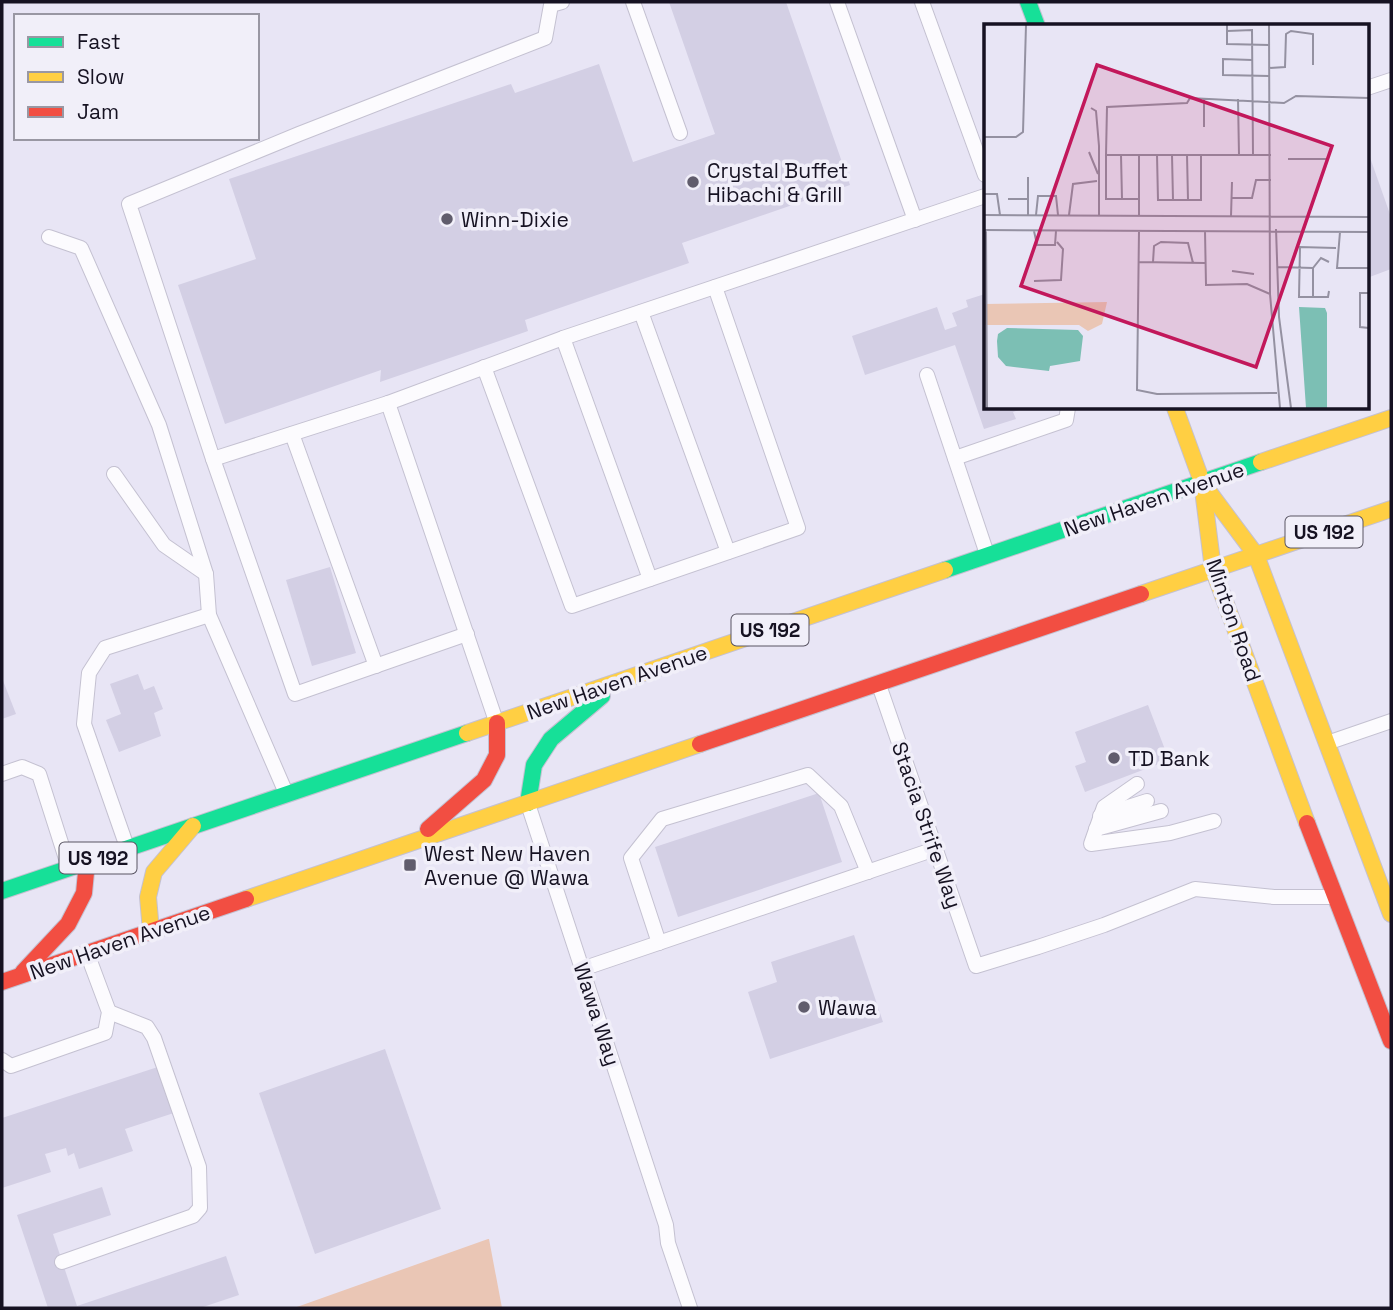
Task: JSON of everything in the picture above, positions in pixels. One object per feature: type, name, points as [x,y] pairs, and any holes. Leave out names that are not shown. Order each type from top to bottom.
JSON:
[{"type":"main road","points":[[1028,2],[1036,24]]},
{"type":"main road","points":[[1176,410],[1202,482]]},
{"type":"main road","name":"New Haven Avenue","points":[[2,891],[1391,418]]},
{"type":"main road","name":"Minton Road","points":[[1202,482],[1256,555],[1391,914]]},
{"type":"main road","name":"Minton Road","points":[[1202,482],[1213,569],[1334,897],[1391,1041]]},
{"type":"main road","name":"New Haven Avenue","points":[[2,982],[1391,509]]},
{"type":"main road","points":[[528,803],[534,765],[551,739],[619,681]]},
{"type":"main road","points":[[413,842],[484,780],[497,755],[497,723]]},
{"type":"main road","points":[[151,931],[148,897],[154,872],[194,826]]},
{"type":"main road","points":[[19,976],[68,924],[84,893],[87,862]]},
{"type":"lane","points":[[467,634],[295,694],[213,459],[130,204],[299,134],[545,38],[551,5],[562,2]]},
{"type":"lane","points":[[632,2],[680,133]]},
{"type":"lane","points":[[837,2],[915,220]]},
{"type":"lane","points":[[922,2],[984,172]]},
{"type":"lane","points":[[1368,88],[1391,80]]},
{"type":"lane","points":[[213,459],[388,403],[563,338],[984,196]]},
{"type":"lane","points":[[49,237],[80,248],[159,425],[206,574],[209,615],[286,795]]},
{"type":"lane","points":[[484,367],[572,606],[798,528],[715,287]]},
{"type":"lane","points":[[641,312],[728,552]]},
{"type":"lane","points":[[563,338],[650,579]]},
{"type":"lane","points":[[927,375],[988,555]]},
{"type":"lane","points":[[388,403],[497,723]]},
{"type":"lane","points":[[955,458],[1066,420],[1068,410]]},
{"type":"lane","points":[[292,434],[376,666]]},
{"type":"lane","points":[[114,474],[164,545],[206,574]]},
{"type":"lane","points":[[128,848],[84,724],[89,673],[105,648],[209,615]]},
{"type":"lane","name":"Stacia Strife Way","points":[[878,684],[976,966],[1104,925],[1195,889],[1274,897],[1334,897]]},
{"type":"lane","points":[[1328,743],[1391,721]]},
{"type":"lane","points":[[2,774],[22,767],[39,774],[69,868]]},
{"type":"lane","points":[[659,943],[631,858],[662,819],[808,775],[841,807],[868,873]]},
{"type":"lane","points":[[1096,830],[1104,807],[1137,784]]},
{"type":"lane","points":[[1096,830],[1147,801]]},
{"type":"lane","name":"Wawa Way","points":[[528,803],[666,1226],[667,1243],[690,1308]]},
{"type":"lane","points":[[1096,830],[1161,811]]},
{"type":"lane","points":[[1096,830],[1170,832],[1214,821]]},
{"type":"lane","points":[[582,969],[935,849]]},
{"type":"lane","points":[[2,1060],[11,1066],[105,1033],[109,1012],[88,953]]},
{"type":"lane","points":[[62,1262],[193,1216],[200,1208],[199,1167],[154,1038],[147,1027],[109,1012]]},
{"type":"shaded area","points":[[488,1239],[502,1308],[294,1308]]},
{"type":"building","name":"Winn-Dixie","points":[[669,2],[786,2],[850,185],[682,243],[689,263],[525,320],[528,331],[380,382],[381,370],[225,424],[178,285],[256,259],[229,179],[511,84],[515,93],[599,64],[633,162],[715,134]]},
{"type":"building","points":[[1368,152],[1391,217],[1391,269],[1368,278]]},
{"type":"building","points":[[984,294],[984,410],[1019,410],[1013,412],[1016,419],[984,429],[955,345],[865,375],[852,336],[937,307],[945,330],[957,326],[952,313],[968,307],[966,300]]},
{"type":"building","points":[[330,567],[356,653],[312,666],[286,580]]},
{"type":"building","points":[[138,674],[144,690],[154,686],[163,709],[154,713],[161,736],[119,752],[106,720],[121,714],[110,684]]},
{"type":"building","points":[[2,678],[16,714],[2,719]]},
{"type":"building","points":[[1148,705],[1169,760],[1085,792],[1075,766],[1086,762],[1075,732]]},
{"type":"building","points":[[819,793],[842,862],[678,917],[655,847]]},
{"type":"building","points":[[854,935],[883,1022],[770,1059],[748,992],[777,982],[771,962]]},
{"type":"building","points":[[385,1049],[441,1209],[315,1254],[259,1093]]},
{"type":"building","points":[[170,1063],[186,1109],[125,1129],[133,1151],[79,1169],[74,1153],[68,1156],[66,1148],[45,1154],[51,1172],[2,1188],[2,1118]]},
{"type":"building","points":[[102,1187],[111,1215],[53,1234],[77,1306],[226,1256],[239,1295],[200,1308],[48,1308],[17,1215]]},
{"type":"traffic: fast","points":[[1028,2],[1036,24]]},
{"type":"traffic: fast","points":[[945,570],[1261,462]]},
{"type":"traffic: fast","points":[[528,803],[534,765],[551,739],[602,696]]},
{"type":"traffic: fast","points":[[2,891],[467,733]]},
{"type":"traffic: slow","points":[[1176,410],[1202,482],[1213,569],[1307,823]]},
{"type":"traffic: slow","points":[[1261,462],[1391,418]]},
{"type":"traffic: slow","points":[[1203,484],[1256,555],[1391,914]]},
{"type":"traffic: slow","points":[[1141,594],[1391,509]]},
{"type":"traffic: slow","points":[[467,733],[945,570]]},
{"type":"traffic: slow","points":[[246,899],[700,744]]},
{"type":"traffic: slow","points":[[151,931],[148,897],[154,872],[193,826]]},
{"type":"traffic: jam","points":[[700,744],[1141,594]]},
{"type":"traffic: jam","points":[[428,829],[484,780],[497,755],[497,723]]},
{"type":"traffic: jam","points":[[1307,823],[1391,1041]]},
{"type":"traffic: jam","points":[[23,972],[68,924],[84,893],[87,862]]},
{"type":"traffic: jam","points":[[2,982],[246,899]]},
{"type":"place","name":"Crystal Buffet Hibachi & Grill","points":[[693,182]]},
{"type":"place","name":"Winn-Dixie","points":[[447,219]]},
{"type":"place","name":"TD Bank","points":[[1114,758]]},
{"type":"place","name":"West New Haven Avenue @ Wawa","points":[[410,865]]},
{"type":"place","name":"Wawa","points":[[804,1007]]}]
